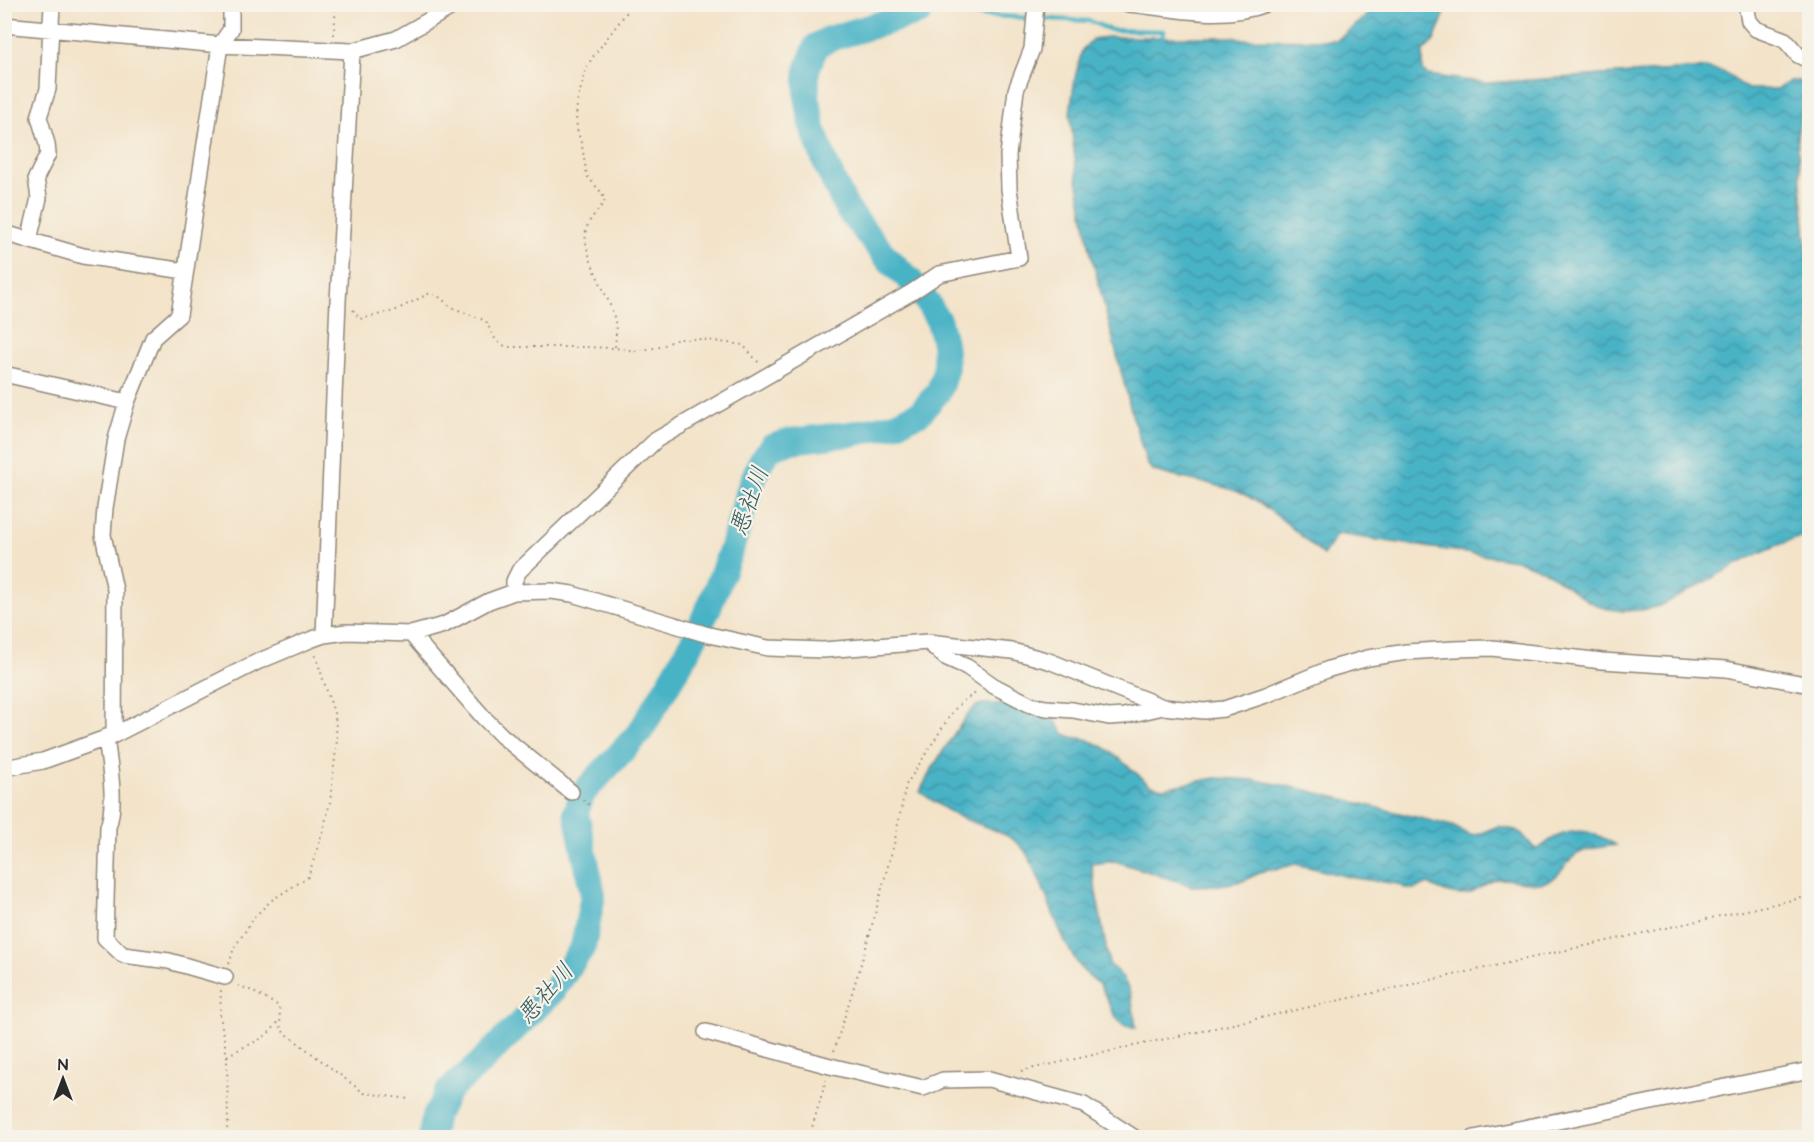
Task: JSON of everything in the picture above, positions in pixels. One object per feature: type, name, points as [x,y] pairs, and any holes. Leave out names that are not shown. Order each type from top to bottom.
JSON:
[{"type":"street","points":[[29,240],[39,198],[36,177],[48,154],[39,117],[48,89],[52,4]]},
{"type":"street","points":[[224,980],[169,961],[123,955],[105,938],[108,827],[112,816],[110,736],[115,590],[104,535],[105,508],[116,439],[127,402],[153,338],[179,315],[219,45],[231,28],[231,4]]},
{"type":"street","points":[[4,25],[219,45],[352,51],[396,39],[457,4]]},
{"type":"street","points":[[1128,4],[1203,13],[1249,11],[1265,4]]},
{"type":"street","points":[[1746,4],[1749,21],[1756,29],[1785,40],[1798,55],[1809,61]]},
{"type":"street","points":[[514,592],[514,581],[519,571],[656,440],[912,292],[929,279],[951,270],[1019,258],[1009,189],[1009,135],[1016,90],[1032,49],[1036,13]]},
{"type":"street","points":[[317,638],[352,51]]},
{"type":"street","points":[[4,233],[83,256],[185,271]]},
{"type":"street","points":[[4,374],[127,402]]},
{"type":"street","points":[[4,768],[43,761],[110,736],[257,662],[317,638],[346,632],[411,634],[444,625],[489,601],[514,592],[542,591],[572,594],[705,634],[768,648],[823,650],[928,642],[1012,651],[1040,658],[1163,707],[1204,711],[1242,704],[1329,669],[1368,658],[1407,652],[1454,649],[1492,648],[1602,661],[1726,669],[1809,684]]},
{"type":"street","points":[[411,634],[502,736],[571,792]]},
{"type":"street","points":[[928,642],[945,657],[967,667],[994,686],[1031,705],[1109,717],[1163,707]]},
{"type":"street","points":[[706,1032],[830,1066],[924,1088],[943,1080],[988,1078],[1084,1105],[1135,1137]]},
{"type":"street","points":[[1474,1137],[1809,1070]]},
{"type":"path","points":[[333,50],[336,4]]},
{"type":"path","points":[[615,348],[614,314],[586,245],[587,226],[604,200],[601,192],[587,176],[576,117],[586,69],[633,4]]},
{"type":"path","points":[[338,302],[347,304],[360,319],[394,311],[428,294],[437,295],[451,307],[486,321],[499,345],[523,348],[615,348],[635,351],[660,347],[678,339],[699,339],[743,345],[769,374]]},
{"type":"path","points":[[219,1137],[228,1127],[227,1056],[219,994],[234,948],[256,915],[272,900],[308,877],[330,802],[337,740],[335,716],[317,638]]},
{"type":"path","points":[[809,1137],[865,951],[894,844],[906,785],[953,711],[973,694],[994,686]]},
{"type":"path","points":[[587,803],[591,806]]},
{"type":"path","points":[[1012,1073],[1809,896]]},
{"type":"path","points":[[224,980],[248,988],[279,1006],[282,1030],[364,1093],[409,1099]]},
{"type":"path","points":[[227,1056],[260,1040],[274,1029],[280,1019]]},
{"type":"water","points":[[1380,5],[1448,5],[1434,41],[1423,51],[1423,71],[1427,75],[1487,83],[1705,68],[1723,72],[1748,89],[1777,89],[1790,81],[1799,81],[1809,86],[1809,96],[1804,96],[1797,136],[1810,285],[1809,535],[1752,557],[1660,606],[1622,611],[1604,608],[1588,601],[1547,572],[1516,560],[1337,534],[1323,555],[1278,517],[1249,497],[1226,488],[1154,471],[1147,464],[1090,250],[1077,179],[1070,113],[1082,50],[1093,39],[1107,37],[1337,40]]},
{"type":"water","points":[[1002,695],[1046,713],[1054,718],[1063,733],[1071,737],[1086,739],[1112,752],[1150,785],[1163,788],[1215,778],[1255,780],[1298,788],[1452,826],[1469,835],[1476,835],[1498,826],[1511,829],[1521,833],[1535,849],[1556,837],[1580,831],[1594,834],[1616,845],[1580,853],[1572,858],[1559,874],[1545,882],[1496,880],[1463,895],[1446,892],[1428,884],[1414,889],[1405,888],[1398,884],[1354,878],[1295,864],[1275,870],[1267,869],[1243,881],[1192,886],[1115,861],[1091,864],[1109,964],[1122,977],[1130,992],[1136,1028],[1128,1027],[1117,1019],[1100,986],[1083,970],[1072,955],[1035,870],[1022,848],[1015,841],[997,831],[953,814],[920,792],[946,746],[971,711],[983,704],[1000,705]]},
{"type":"waterway","name":"悪社川","points":[[431,1138],[434,1118],[449,1090],[475,1068],[552,992],[583,947],[593,895],[576,812],[583,793],[640,732],[689,649],[710,605],[761,461],[771,447],[790,441],[851,434],[892,425],[920,413],[939,391],[946,367],[939,322],[926,300],[910,280],[886,257],[847,209],[827,167],[813,129],[807,97],[807,70],[816,46],[829,39],[920,12],[923,4]]},
{"type":"waterway","points":[[920,12],[1089,21],[1111,30],[1164,31],[1163,36]]}]
